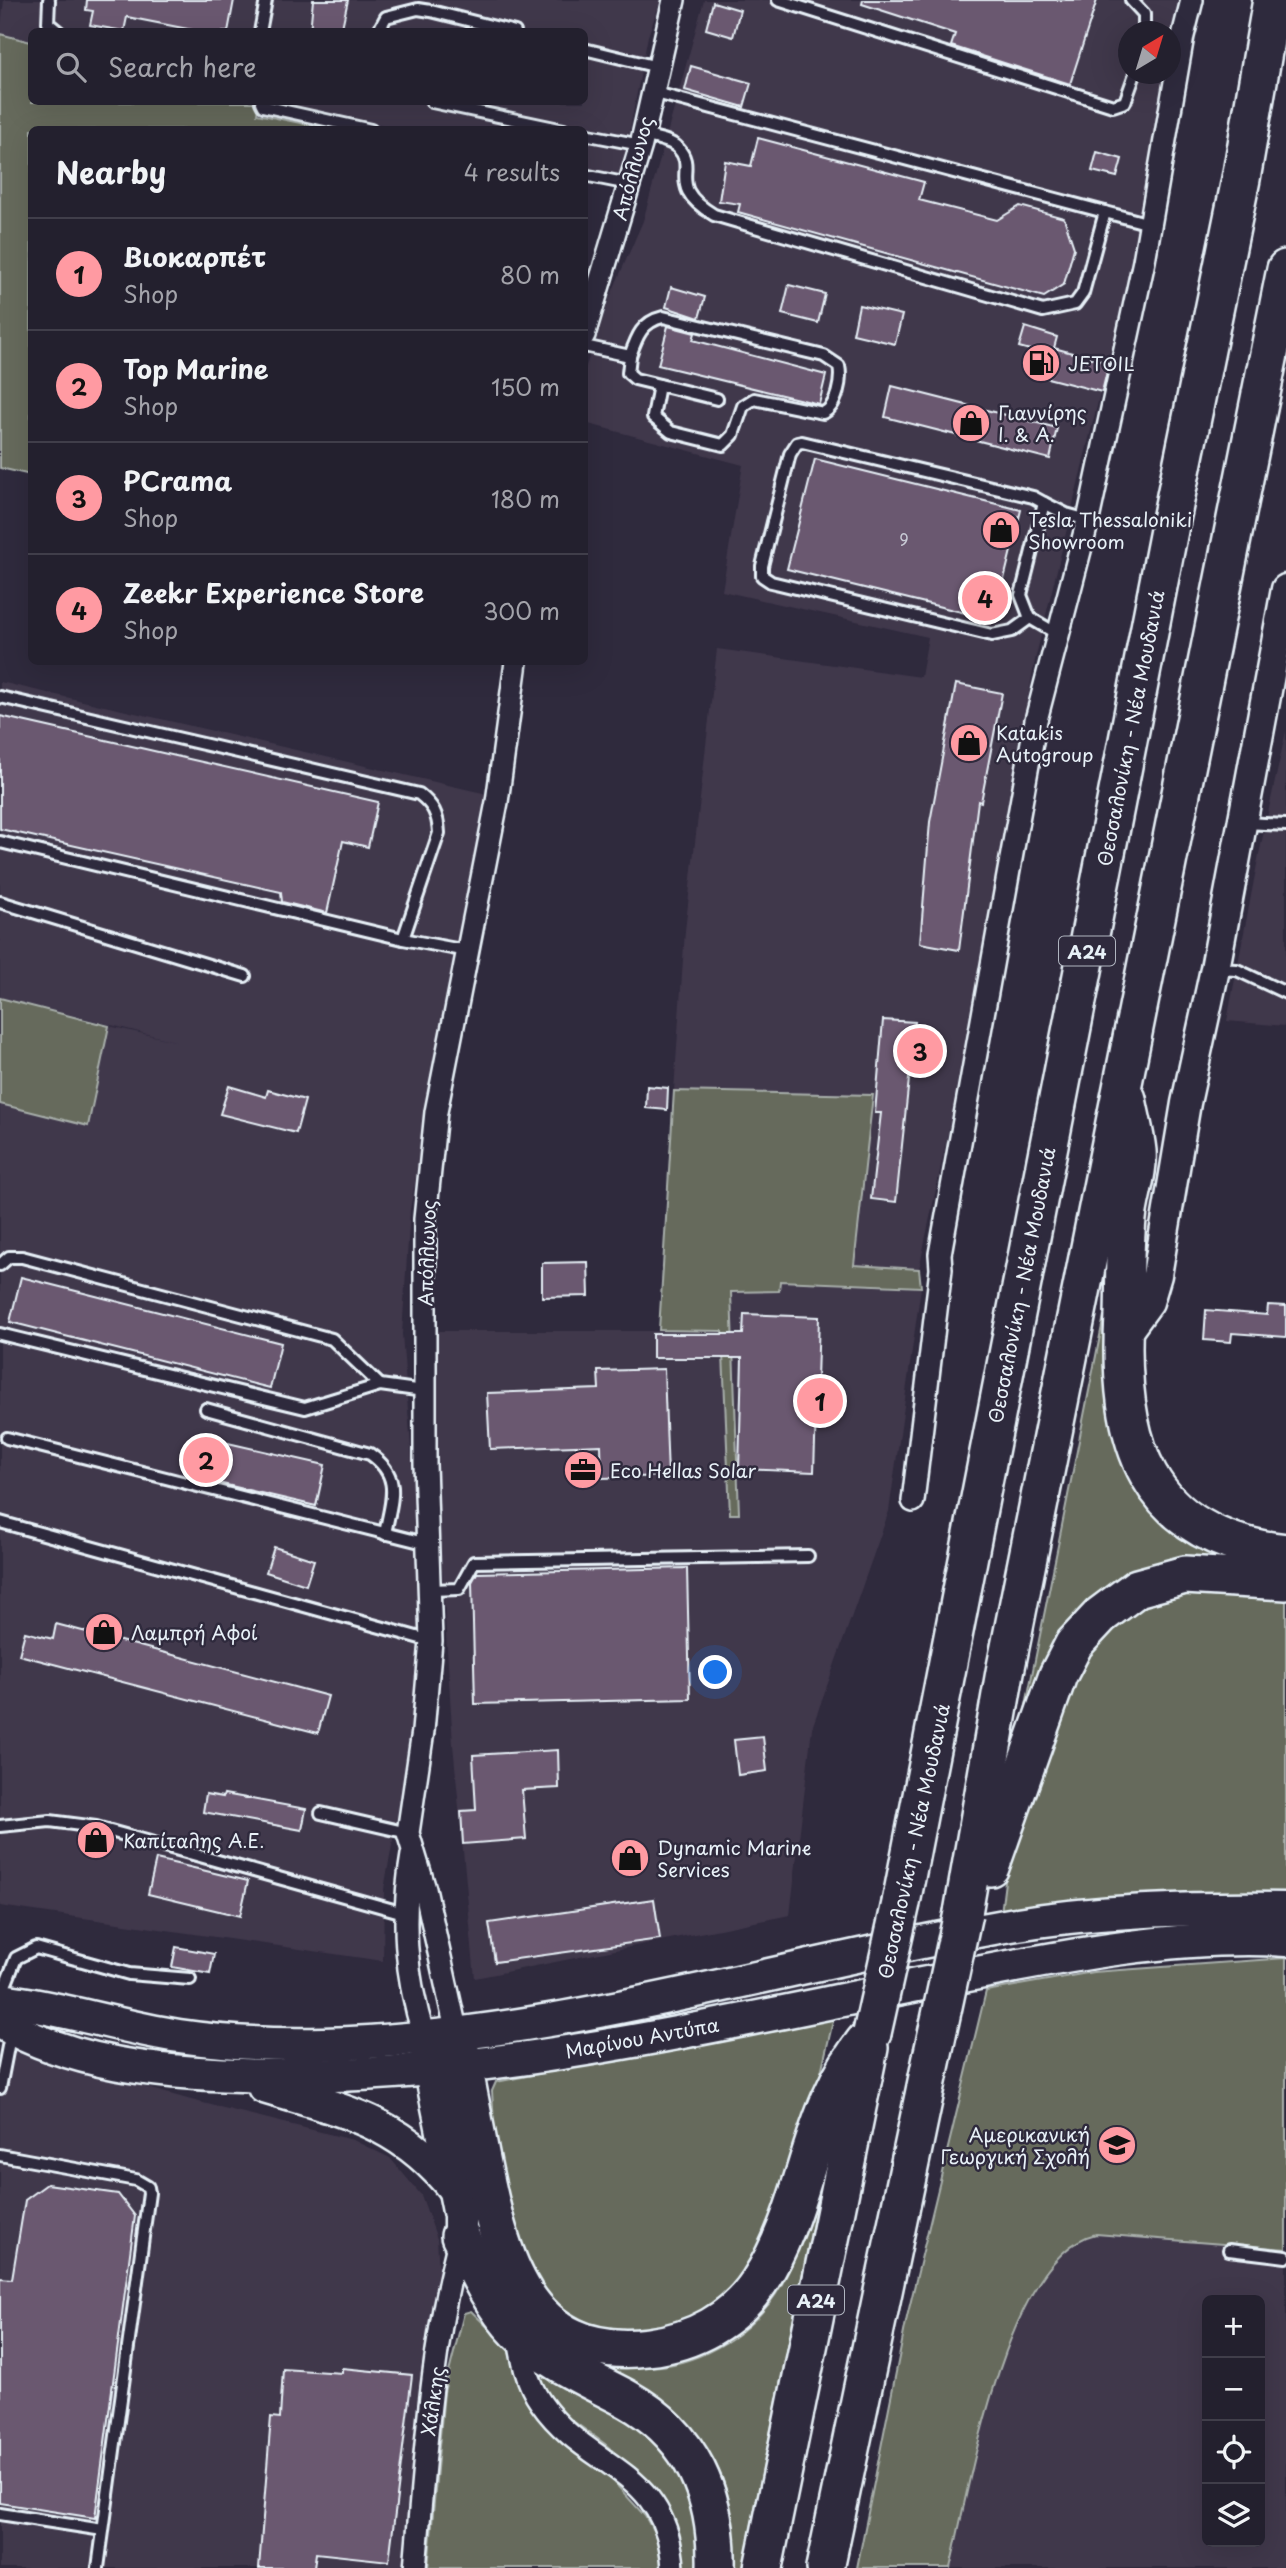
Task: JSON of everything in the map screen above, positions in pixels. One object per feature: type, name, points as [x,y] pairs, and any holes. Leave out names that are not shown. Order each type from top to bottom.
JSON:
[{"type":"highway","name":"Θεσσαλονίκη - Νέα Μουδανιά","points":[[763,2568],[901,1903],[1170,525],[1241,179],[1272,0]]},
{"type":"highway","points":[[825,2568],[964,1913],[1005,1672],[1286,269]]},
{"type":"highway","points":[[1124,1080],[1137,1153],[1127,1220],[1122,1339],[1122,1389],[1134,1447],[1166,1500],[1202,1528],[1232,1540],[1286,1553]]},
{"type":"highway","points":[[964,1913],[981,1890],[989,1872],[1058,1675],[1085,1630],[1122,1598],[1169,1578],[1205,1574],[1286,1581]]},
{"type":"highway","points":[[444,2052],[494,2227],[512,2276],[530,2302],[565,2334],[584,2342],[635,2349],[689,2338],[711,2327],[729,2316],[758,2284],[787,2222],[822,2114],[843,2071],[872,2033]]},
{"type":"highway","points":[[460,2236],[479,2277],[518,2332],[569,2369],[642,2409],[676,2437],[690,2454],[709,2496],[717,2544],[716,2568]]},
{"type":"main road","name":"Μαρίνου Αντύπα","points":[[3,2012],[40,2004],[180,2037],[444,2052],[611,2009],[1001,1926],[1143,1911],[1286,1909]]},
{"type":"main road","name":"Μαρίνου Αντύπα","points":[[3,2012],[70,2051],[106,2061],[226,2075],[296,2078],[444,2052],[1100,1952],[1257,1938],[1286,1940]]},
{"type":"main road","points":[[444,2052],[460,2236]]},
{"type":"main road","points":[[226,2075],[344,2111],[392,2132],[429,2159],[455,2190]]},
{"type":"street","name":"Απόλλωνος","points":[[588,322],[642,140],[674,0]]},
{"type":"street","points":[[1181,26],[1192,0]]},
{"type":"street","points":[[914,1501],[943,1240],[1036,720],[1088,520],[1150,224],[1170,84]]},
{"type":"street","points":[[1122,1339],[1149,1302],[1157,1275],[1186,1103],[1215,970],[1286,589]]},
{"type":"street","name":"Απόλλωνος","points":[[444,2052],[411,1990],[404,1913],[431,1641],[424,1391],[425,1219],[436,1112],[496,802],[516,665]]},
{"type":"street","points":[[411,1841],[444,2052]]},
{"type":"street","name":"Χάλκης","points":[[415,2568],[427,2433],[450,2273],[460,2236]]},
{"type":"street","points":[[518,2332],[525,2372],[540,2402],[564,2428],[638,2485],[656,2506],[667,2529],[673,2568]]},
{"type":"lane","points":[[49,0],[47,18],[51,28]]},
{"type":"lane","points":[[261,28],[266,0]]},
{"type":"lane","points":[[778,0],[1113,106],[1125,102],[1131,84]]},
{"type":"lane","points":[[1130,0],[1144,14],[1145,21]]},
{"type":"lane","points":[[380,28],[386,17],[418,9],[498,28]]},
{"type":"lane","points":[[588,50],[658,67]]},
{"type":"lane","points":[[652,92],[1150,224]]},
{"type":"lane","points":[[262,105],[353,126]]},
{"type":"lane","points":[[446,105],[545,126]]},
{"type":"lane","points":[[588,134],[642,140],[678,148],[684,157],[684,185],[689,197],[714,215],[1043,311],[1074,304],[1083,293],[1105,212]]},
{"type":"lane","points":[[588,176],[629,184]]},
{"type":"lane","points":[[660,385],[653,416],[662,427],[723,445],[733,435],[743,406],[754,399],[822,413],[829,411],[834,405],[841,373],[839,366],[824,356],[663,317],[642,328],[630,356],[630,377],[717,399]]},
{"type":"lane","points":[[588,347],[630,356]]},
{"type":"lane","points":[[1030,618],[1012,631],[992,635],[771,582],[762,576],[762,566],[790,454],[796,443],[802,442],[1033,497],[1066,514],[1088,520]]},
{"type":"lane","points":[[1044,503],[1021,596],[1030,618],[1060,635]]},
{"type":"lane","points":[[0,697],[418,794],[432,804],[439,818],[439,833],[403,939]]},
{"type":"lane","points":[[1242,823],[1286,825]]},
{"type":"lane","points":[[0,842],[403,939],[467,951]]},
{"type":"lane","points":[[0,902],[245,976]]},
{"type":"lane","points":[[1215,970],[1237,970],[1286,992]]},
{"type":"lane","points":[[0,1265],[9,1257],[22,1257],[332,1339],[380,1385]]},
{"type":"lane","points":[[0,1334],[305,1408],[380,1385],[424,1391]]},
{"type":"lane","points":[[206,1409],[370,1454],[382,1462],[391,1473],[393,1487],[385,1534]]},
{"type":"lane","points":[[7,1438],[428,1544]]},
{"type":"lane","points":[[0,1522],[431,1641]]},
{"type":"lane","points":[[431,1590],[459,1589],[474,1562],[808,1556]]},
{"type":"lane","points":[[321,1813],[411,1841]]},
{"type":"lane","points":[[0,1826],[50,1821],[96,1827],[404,1913]]},
{"type":"lane","points":[[0,2088],[3,2012],[16,1958],[36,1948],[129,1974],[190,1979]]},
{"type":"lane","points":[[0,2155],[136,2180],[148,2187],[149,2201],[99,2568]]},
{"type":"lane","points":[[1228,2250],[1286,2257]]},
{"type":"lane","points":[[0,2514],[103,2530]]},
{"type":"shaded area","points":[[4,0],[661,0],[648,36],[621,175],[588,168],[588,126],[388,126],[282,105],[588,105],[588,28],[28,28],[28,41],[0,34]]},
{"type":"shaded area","points":[[704,0],[1192,0],[1181,59],[1181,21],[1118,21],[1118,84],[1176,84],[1150,224],[1111,348],[1035,660],[949,1128],[919,1269],[854,1265],[873,1095],[674,1091],[685,931],[717,649],[921,677],[928,637],[722,591],[743,465],[588,424],[588,360],[610,297],[643,221]]},
{"type":"shaded area","points":[[0,682],[487,794],[410,1209],[402,1334],[421,1575],[416,1686],[402,1790],[384,1889],[383,1961],[0,1906],[0,1104],[88,1126],[109,1026],[179,1042],[0,997]]},
{"type":"shaded area","points":[[1286,731],[1286,1026],[1227,1021],[1259,854]]},
{"type":"shaded area","points":[[780,1281],[921,1287],[889,1511],[812,1728],[790,1915],[475,1978],[453,1744],[439,1521],[434,1331],[722,1331],[730,1514],[739,1514],[731,1292],[779,1291]]},
{"type":"shaded area","name":"Αμερικανική Γεωργική Σχολή","points":[[1286,1958],[1286,2568],[857,2568],[907,2317],[986,1991],[1093,1972]]},
{"type":"shaded area","points":[[0,2046],[191,2100],[353,2140],[390,2158],[421,2195],[437,2239],[440,2287],[406,2568],[0,2568]]},
{"type":"green space","points":[[0,34],[28,41],[28,105],[258,105],[257,114],[315,126],[28,126],[28,474],[0,468]]},
{"type":"green space","points":[[0,998],[109,1026],[88,1126],[0,1104]]},
{"type":"green space","points":[[674,1091],[873,1095],[854,1265],[919,1269],[921,1287],[780,1281],[779,1291],[731,1292],[739,1514],[730,1514],[722,1331],[659,1330]]},
{"type":"green space","points":[[1111,1281],[1123,1457],[1275,1564],[1157,1573],[1020,1735]]},
{"type":"green space","points":[[1181,1591],[1286,1592],[1286,1895],[1001,1913],[1007,1866],[1019,1815],[1091,1645],[1133,1611]]},
{"type":"green space","name":"Αμερικανική Γεωργική Σχολή","points":[[1286,1958],[1286,2249],[1096,2234],[1065,2251],[1038,2284],[1015,2328],[996,2379],[968,2485],[950,2568],[857,2568],[907,2317],[986,1991],[1093,1972]]},
{"type":"green space","points":[[834,2017],[805,2140],[770,2240],[715,2309],[680,2323],[646,2331],[604,2332],[562,2308],[538,2288],[516,2244],[496,2156],[492,2091],[496,2082]]},
{"type":"green space","points":[[822,2178],[743,2568],[732,2568],[732,2521],[724,2483],[709,2452],[687,2426],[661,2405],[558,2345],[611,2363],[653,2367],[697,2357],[737,2335],[770,2303],[782,2284],[799,2245]]},
{"type":"green space","points":[[471,2311],[507,2346],[517,2376],[551,2432],[602,2469],[645,2516],[659,2541],[665,2568],[428,2568],[444,2392],[464,2313]]},
{"type":"green space","points":[[530,2364],[640,2427],[683,2465],[705,2568],[681,2568],[672,2524],[652,2486],[605,2444],[552,2406]]},
{"type":"building","points":[[87,0],[234,0],[229,28],[183,28],[127,17],[125,28],[107,28],[90,25],[93,11],[86,10]]},
{"type":"building","points":[[313,0],[348,0],[342,28],[310,28]]},
{"type":"building","points":[[863,0],[1097,0],[1070,84],[951,46],[955,34],[862,4]]},
{"type":"building","points":[[713,2],[740,10],[733,37],[706,29]]},
{"type":"building","points":[[691,66],[751,83],[744,107],[685,90]]},
{"type":"building","points":[[758,138],[924,182],[919,200],[997,220],[1020,206],[1064,218],[1074,248],[1064,284],[1044,297],[738,212],[740,204],[719,201],[725,161],[751,166]]},
{"type":"building","points":[[1097,152],[1122,159],[1117,177],[1092,171]]},
{"type":"building","points":[[789,285],[825,294],[818,323],[782,314]]},
{"type":"building","points":[[671,287],[705,297],[699,318],[666,307]]},
{"type":"building","points":[[859,305],[902,315],[895,344],[853,334]]},
{"type":"building","points":[[668,326],[695,333],[693,340],[826,375],[819,404],[658,365]]},
{"type":"building","points":[[1025,327],[1057,337],[1054,348],[1109,363],[1102,392],[1024,372],[1030,350],[1019,347]]},
{"type":"building","name":"Γιαννίρης Ι. & Α.","points":[[892,386],[1057,428],[1050,459],[885,417]]},
{"type":"building","points":[[815,459],[1021,510],[994,620],[787,569]]},
{"type":"building","points":[[956,684],[1002,693],[981,802],[978,801],[959,950],[920,943],[930,822]]},
{"type":"building","points":[[0,716],[378,802],[368,847],[343,841],[327,913],[282,902],[281,892],[0,829]]},
{"type":"building","points":[[883,1020],[915,1022],[896,1202],[871,1199],[881,1113],[875,1113]]},
{"type":"building","points":[[229,1086],[266,1097],[268,1090],[305,1100],[296,1133],[220,1114]]},
{"type":"building","points":[[647,1086],[668,1088],[667,1110],[646,1108]]},
{"type":"building","points":[[588,1262],[589,1296],[542,1297],[542,1263]]},
{"type":"building","points":[[21,1277],[281,1343],[270,1388],[10,1322]]},
{"type":"building","points":[[1268,1305],[1286,1306],[1286,1337],[1232,1333],[1231,1342],[1204,1340],[1206,1310],[1267,1315]]},
{"type":"building","points":[[744,1314],[819,1317],[814,1472],[739,1469],[742,1358],[653,1358],[653,1334],[743,1334]]},
{"type":"building","points":[[664,1369],[668,1476],[602,1478],[601,1445],[490,1449],[487,1393],[599,1389],[598,1371]]},
{"type":"building","points":[[206,1438],[325,1465],[316,1506],[197,1478]]},
{"type":"building","points":[[274,1547],[314,1560],[306,1585],[266,1572]]},
{"type":"building","points":[[687,1568],[690,1699],[475,1704],[472,1582],[477,1573]]},
{"type":"building","points":[[56,1624],[328,1696],[318,1733],[19,1655],[25,1632],[53,1639]]},
{"type":"building","points":[[763,1737],[767,1771],[738,1775],[734,1740]]},
{"type":"building","points":[[558,1750],[559,1788],[522,1790],[526,1839],[463,1844],[461,1811],[476,1810],[473,1755]]},
{"type":"building","points":[[206,1794],[223,1797],[224,1794],[306,1809],[302,1830],[203,1812]]},
{"type":"building","points":[[156,1859],[248,1881],[240,1916],[148,1894]]},
{"type":"building","points":[[654,1899],[660,1939],[495,1962],[489,1923]]},
{"type":"building","points":[[176,1947],[214,1954],[210,1974],[172,1967]]},
{"type":"building","points":[[47,2184],[118,2194],[135,2216],[95,2518],[0,2503],[0,2278],[12,2279],[25,2200]]},
{"type":"building","points":[[342,2368],[412,2375],[389,2561],[316,2553],[314,2568],[259,2568],[271,2417],[280,2418],[283,2369],[342,2373]]},
{"type":"place","name":"JETOIL","points":[[1041,363]]},
{"type":"place","name":"Γιαννίρης Ι. & Α.","points":[[971,423]]},
{"type":"place","name":"Tesla Thessaloniki Showroom","points":[[1001,530]]},
{"type":"place","name":"Zeekr Experience Store","points":[[985,598]]},
{"type":"place","name":"Katakis Autogroup","points":[[969,743]]},
{"type":"place","name":"PCrama","points":[[920,1051]]},
{"type":"place","name":"Βιοκαρπέτ","points":[[820,1401]]},
{"type":"place","name":"Top Marine","points":[[206,1460]]},
{"type":"place","name":"Eco Hellas Solar","points":[[583,1470]]},
{"type":"place","name":"Λαμπρή Αφοί","points":[[104,1632]]},
{"type":"place","name":"Καπίταλης Α.Ε.","points":[[96,1840]]},
{"type":"place","name":"Dynamic Marine Services","points":[[630,1858]]},
{"type":"place","name":"Αμερικανική Γεωργική Σχολή","points":[[1117,2145]]}]
